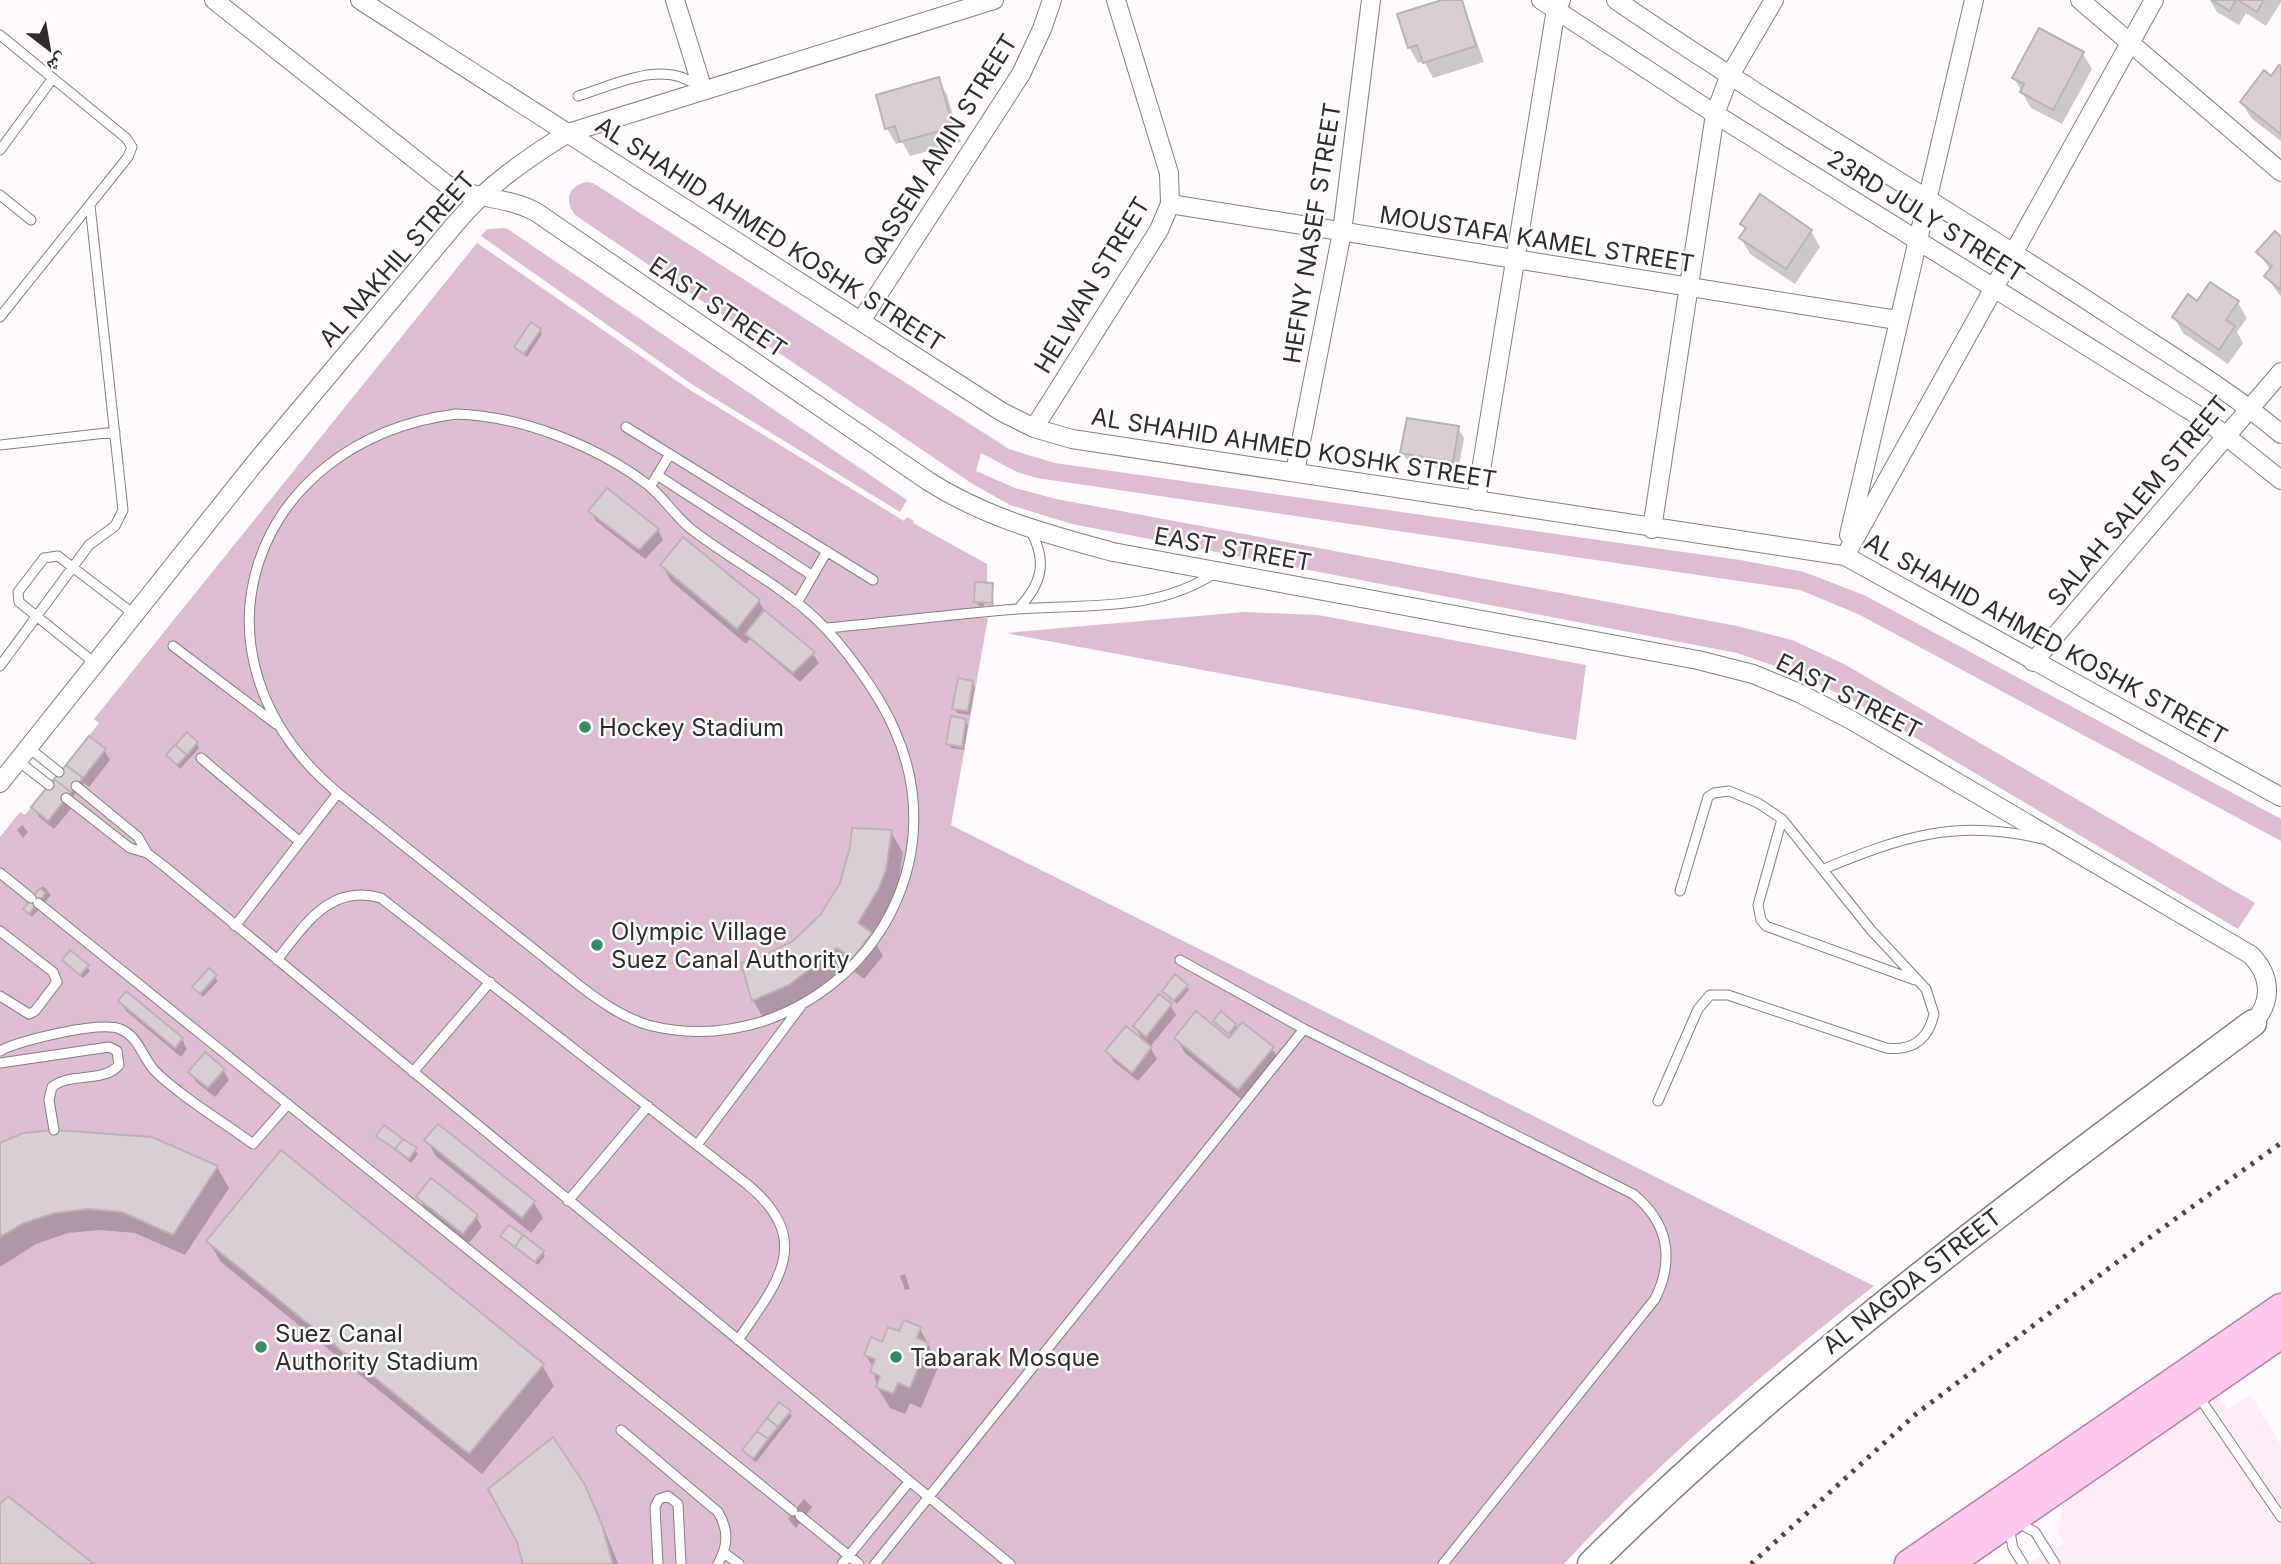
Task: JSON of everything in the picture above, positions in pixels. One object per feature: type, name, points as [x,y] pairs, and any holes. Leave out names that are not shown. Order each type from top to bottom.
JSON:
[{"type":"main road","points":[[2190,1385],[2281,1308]]},
{"type":"main road","points":[[1909,1564],[2003,1514],[2190,1385],[2281,1334]]},
{"type":"main road","points":[[1948,1564],[2003,1514]]},
{"type":"street","name":"EAST STREET","points":[[214,0],[446,184],[479,195],[515,202],[536,212],[936,486],[977,509],[1030,530],[1113,552],[1643,648],[1753,674],[1799,693],[1851,720],[2251,955],[2263,971],[2268,990],[2264,1008],[2253,1023]]},
{"type":"street","name":"AL SHAHID AHMED KOSHK STREET","points":[[360,0],[1002,412],[1034,428],[1072,439],[1651,529],[1845,556],[2281,797]]},
{"type":"street","points":[[675,0],[703,90]]},
{"type":"street","name":"AL NAKHIL STREET","points":[[0,783],[255,464],[479,195],[524,160],[568,133],[994,0]]},
{"type":"street","name":"QASSEM AMIN STREET","points":[[861,321],[1021,74],[1052,0]]},
{"type":"street","name":"HELWAN STREET","points":[[1034,428],[1158,230],[1170,204],[1168,173],[1116,0]]},
{"type":"street","name":"HEFNY NASEF STREET","points":[[1294,472],[1342,232],[1371,0]]},
{"type":"street","name":"23RD JULY STREET","points":[[1616,0],[1728,77],[2013,251],[2281,434]]},
{"type":"street","points":[[1651,529],[1715,114],[1728,77],[1774,0]]},
{"type":"street","points":[[1845,556],[1897,320],[1974,0]]},
{"type":"street","points":[[2080,0],[2281,172]]},
{"type":"street","points":[[1845,556],[2154,0]]},
{"type":"street","points":[[1476,501],[1517,261],[1552,3]]},
{"type":"street","name":"23RD JULY STREET","points":[[1552,3],[1715,114],[2226,435],[2281,480]]},
{"type":"street","name":"MOUSTAFA KAMEL STREET","points":[[1170,204],[1897,320]]},
{"type":"street","name":"SALAH SALEM STREET","points":[[2033,662],[2281,372]]},
{"type":"street","name":"AL NAGDA STREET","points":[[1591,1564],[1726,1434],[1823,1351],[2001,1210],[2253,1023]]},
{"type":"lane","points":[[0,34],[126,138],[132,147],[128,158],[0,317]]},
{"type":"lane","points":[[578,96],[663,73],[689,79],[703,90]]},
{"type":"lane","points":[[2,144],[53,78]]},
{"type":"lane","points":[[0,195],[31,220]]},
{"type":"lane","points":[[0,666],[93,540],[115,526],[123,510],[90,205]]},
{"type":"lane","points":[[456,414],[487,415],[558,436],[650,487],[691,529],[797,603],[826,628],[883,708],[903,751],[912,797],[910,849],[896,904],[872,945],[847,974],[800,1006],[747,1026],[696,1032],[658,1027],[622,1014],[580,986],[338,793],[313,771],[278,725],[260,687],[252,654],[250,620],[253,587],[261,554],[294,497],[340,455],[395,426],[456,414]]},
{"type":"lane","points":[[626,427],[873,580]]},
{"type":"lane","points":[[0,444],[115,432]]},
{"type":"lane","points":[[650,487],[670,454]]},
{"type":"lane","points":[[657,475],[813,576]]},
{"type":"lane","points":[[1018,609],[1037,585],[1042,571],[1042,557],[1030,530]]},
{"type":"lane","points":[[797,603],[827,551]]},
{"type":"lane","points":[[96,664],[21,605],[18,592],[47,556],[58,556],[135,615]]},
{"type":"lane","points":[[826,628],[1018,609],[1159,599],[1200,583],[1217,571]]},
{"type":"lane","points":[[173,646],[278,725]]},
{"type":"lane","points":[[23,754],[59,772]]},
{"type":"lane","points":[[23,754],[49,785]]},
{"type":"lane","points":[[201,758],[300,842]]},
{"type":"lane","points":[[76,786],[138,836],[147,853],[1010,1564]]},
{"type":"lane","points":[[1658,1101],[1698,1009],[1710,995],[1728,995],[1886,1048],[1912,1046],[1923,1038],[1931,1027],[1934,1014],[1932,1001],[1918,981],[1871,930],[1782,819],[1758,803],[1729,791],[1714,793],[1704,804],[1680,891]]},
{"type":"lane","points":[[235,926],[338,793]]},
{"type":"lane","points":[[66,798],[130,848],[147,853]]},
{"type":"lane","points":[[1782,819],[1758,905],[1766,926],[1918,981]]},
{"type":"lane","points":[[1824,869],[1879,846],[1931,832],[1984,829],[2011,831],[2063,844]]},
{"type":"lane","points":[[0,873],[859,1564]]},
{"type":"lane","points":[[276,960],[323,906],[345,895],[369,894],[391,903],[697,1145],[772,1208],[785,1239],[781,1273],[738,1340]]},
{"type":"lane","points":[[0,931],[53,972],[57,982],[37,1009],[29,1014],[0,996]]},
{"type":"lane","points":[[1180,961],[1304,1029],[1633,1194],[1658,1220],[1667,1242],[1667,1266],[1655,1298],[1443,1564]]},
{"type":"lane","points":[[413,1072],[490,982]]},
{"type":"lane","points":[[697,1145],[800,1006]]},
{"type":"lane","points":[[0,1051],[29,1039],[102,1027],[124,1030],[135,1039],[158,1073],[253,1144],[288,1104]]},
{"type":"lane","points":[[875,1564],[1304,1029]]},
{"type":"lane","points":[[0,1063],[108,1047],[117,1051],[119,1065],[112,1072],[60,1082],[52,1087],[49,1100],[54,1129]]},
{"type":"lane","points":[[568,1201],[648,1105]]},
{"type":"lane","points":[[2190,1385],[2281,1517]]},
{"type":"lane","points":[[621,1430],[718,1512],[726,1532],[724,1553],[718,1564]]},
{"type":"lane","points":[[842,1564],[909,1482]]},
{"type":"lane","points":[[658,1564],[655,1507],[659,1499],[668,1496],[678,1504],[681,1564]]},
{"type":"lane","points":[[2003,1514],[2011,1542],[2023,1564]]},
{"type":"lane","points":[[2003,1514],[2035,1532],[2055,1564]]},
{"type":"lane","points":[[724,1553],[739,1564]]},
{"type":"shaded area","points":[[586,182],[593,183],[1009,449],[1055,463],[1740,560],[1804,572],[1864,595],[2281,819],[2281,841],[1858,614],[1800,590],[1037,478],[1017,472],[981,453],[976,471],[1015,488],[1056,499],[1737,626],[1792,640],[1844,664],[2255,903],[2238,929],[1850,699],[1795,673],[1737,653],[1072,524],[1010,505],[971,483],[575,215],[570,204],[570,195],[575,187]]},
{"type":"shaded area","points":[[506,228],[907,500],[900,512],[693,385],[481,236],[487,229]]},
{"type":"shaded area","name":"Olympic Village Suez Canal Authority","points":[[477,243],[690,390],[904,521],[907,517],[914,521],[913,523],[987,564],[987,582],[993,583],[992,603],[984,603],[983,618],[988,618],[951,825],[1874,1286],[1793,1351],[1675,1453],[1564,1564],[0,1564],[0,837],[20,812],[25,815],[89,736],[99,723],[94,719]]},
{"type":"shaded area","points":[[1244,612],[1318,615],[1586,665],[1576,740],[1006,633]]},
{"type":"shaded area","points":[[2217,1394],[2228,1409],[2251,1395],[2281,1446],[2281,1564],[2028,1564],[2065,1542],[2058,1533],[2063,1501]]},
{"type":"building","points":[[1442,0],[1462,0],[1476,46],[1423,63],[1417,45],[1408,48],[1397,14]]},
{"type":"building","points":[[2212,0],[2236,0],[2230,11]]},
{"type":"building","points":[[2238,0],[2264,0],[2257,12]]},
{"type":"building","points":[[2039,28],[2084,52],[2053,110],[2020,92],[2024,84],[2012,78]]},
{"type":"building","points":[[2279,65],[2281,134],[2240,102],[2264,70],[2271,76]]},
{"type":"building","points":[[939,77],[953,127],[900,142],[895,126],[885,129],[876,95]]},
{"type":"building","points":[[1760,194],[1812,230],[1786,269],[1739,238],[1746,228],[1740,224]]},
{"type":"building","points":[[2275,231],[2281,237],[2281,290],[2264,276],[2272,266],[2256,252]]},
{"type":"building","points":[[2210,282],[2239,301],[2226,320],[2235,326],[2219,350],[2172,317],[2188,294],[2197,301]]},
{"type":"building","points":[[531,322],[541,329],[524,354],[514,347]]},
{"type":"building","points":[[1407,418],[1459,426],[1453,462],[1400,453]]},
{"type":"building","points":[[607,488],[659,529],[639,550],[588,511]]},
{"type":"building","points":[[683,537],[760,600],[737,629],[660,565]]},
{"type":"building","points":[[975,582],[993,583],[992,603],[974,602]]},
{"type":"building","points":[[764,610],[815,652],[793,673],[745,634]]},
{"type":"building","points":[[958,678],[973,681],[968,711],[952,709]]},
{"type":"building","points":[[951,716],[966,719],[962,747],[946,744]]},
{"type":"building","points":[[187,732],[198,742],[187,755],[175,745]]},
{"type":"building","points":[[89,736],[106,749],[83,778],[66,765]]},
{"type":"building","points":[[175,745],[187,755],[177,765],[166,755]]},
{"type":"building","points":[[66,765],[83,778],[71,792],[54,779]]},
{"type":"building","points":[[54,779],[71,792],[48,821],[31,807]]},
{"type":"building","points":[[852,828],[892,830],[886,870],[879,888],[858,923],[872,933],[852,959],[837,948],[789,985],[752,1001],[741,963],[759,958],[793,941],[820,915],[840,883]]},
{"type":"building","points":[[40,888],[46,893],[29,914],[23,909]]},
{"type":"building","points":[[70,950],[89,965],[80,975],[62,960]]},
{"type":"building","points":[[209,968],[217,975],[200,994],[192,987]]},
{"type":"building","points":[[1175,974],[1188,985],[1174,1001],[1162,991]]},
{"type":"building","points":[[126,991],[183,1038],[175,1048],[118,1001]]},
{"type":"building","points":[[1159,994],[1172,1004],[1146,1037],[1133,1026]]},
{"type":"building","points":[[1196,1011],[1229,1038],[1242,1022],[1274,1047],[1238,1090],[1174,1038]]},
{"type":"building","points":[[1221,1011],[1236,1024],[1229,1034],[1213,1021]]},
{"type":"building","points":[[1126,1026],[1152,1047],[1132,1073],[1105,1051]]},
{"type":"building","points":[[205,1052],[225,1069],[208,1088],[188,1072]]},
{"type":"building","points":[[438,1124],[535,1201],[522,1218],[424,1140]]},
{"type":"building","points":[[384,1125],[403,1139],[395,1149],[376,1136]]},
{"type":"building","points":[[54,1130],[152,1137],[218,1166],[173,1235],[122,1212],[88,1209],[55,1213],[24,1223],[0,1237],[0,1143],[23,1133]]},
{"type":"building","points":[[403,1139],[417,1148],[409,1159],[395,1149]]},
{"type":"building","points":[[281,1150],[544,1364],[469,1454],[206,1241]]},
{"type":"building","points":[[431,1178],[478,1215],[463,1234],[416,1197]]},
{"type":"building","points":[[509,1225],[523,1235],[515,1247],[500,1236]]},
{"type":"building","points":[[523,1235],[544,1251],[535,1262],[515,1247]]},
{"type":"building","name":"Tabarak Mosque","points":[[904,1320],[921,1327],[917,1338],[928,1343],[910,1388],[898,1383],[893,1394],[876,1387],[880,1376],[870,1372],[875,1359],[864,1355],[871,1337],[882,1342],[888,1327],[899,1331]]},
{"type":"building","points":[[779,1402],[791,1411],[778,1427],[767,1418]]},
{"type":"building","points":[[767,1418],[778,1427],[768,1439],[757,1431]]},
{"type":"building","points":[[757,1431],[768,1439],[753,1459],[742,1450]]},
{"type":"building","points":[[553,1437],[585,1485],[602,1525],[613,1564],[523,1564],[517,1542],[488,1489]]},
{"type":"building","points":[[8,1496],[94,1564],[0,1564],[0,1504]]},
{"type":"railway","points":[[1751,1564],[1916,1414],[2153,1235],[2281,1143]]},
{"type":"place","name":"Hockey Stadium","points":[[585,727]]},
{"type":"place","name":"Olympic Village Suez Canal Authority","points":[[597,945]]},
{"type":"place","name":"Suez Canal Authority Stadium","points":[[261,1347]]},
{"type":"place","name":"Tabarak Mosque","points":[[896,1357]]}]
